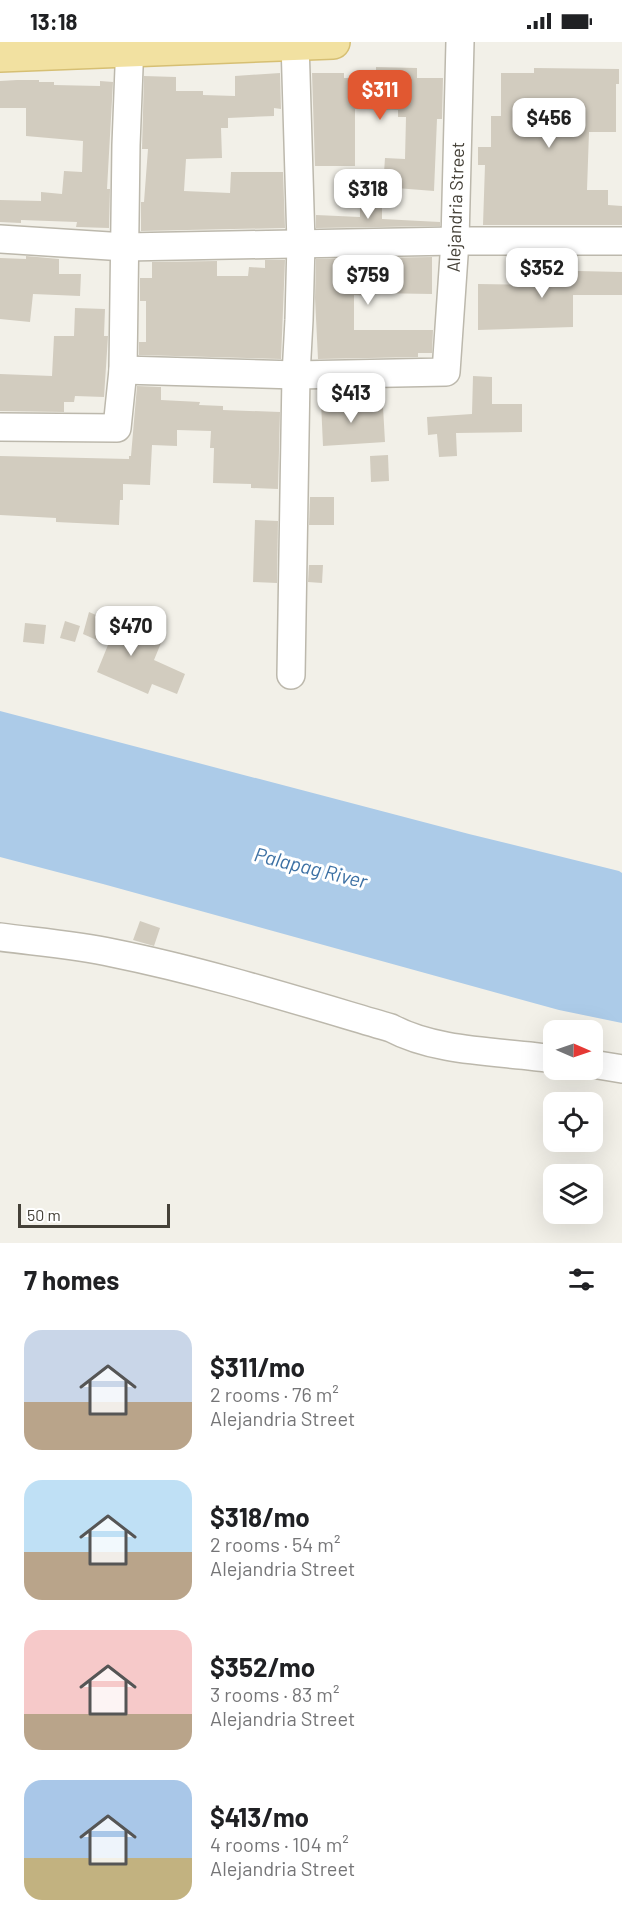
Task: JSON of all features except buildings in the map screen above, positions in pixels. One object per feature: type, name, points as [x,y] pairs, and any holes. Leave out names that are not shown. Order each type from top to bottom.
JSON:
[{"type":"main road","points":[[0,55],[130,45],[333,42]]},
{"type":"street","points":[[291,675],[296,375],[301,243],[295,42]]},
{"type":"street","name":"Alejandria Street","points":[[296,375],[446,372],[455,241],[460,42]]},
{"type":"street","points":[[0,427],[117,428],[123,370],[130,45]]},
{"type":"street","points":[[0,239],[125,247],[455,241],[622,241]]},
{"type":"street","points":[[123,370],[296,375]]},
{"type":"street","points":[[0,937],[112,953],[265,990],[391,1028],[410,1038],[446,1046],[543,1058]]},
{"type":"street","points":[[603,1066],[622,1069]]},
{"type":"water","name":"Palapag River","points":[[0,711],[619,871],[622,873],[622,1023],[559,1010],[0,857]]}]
